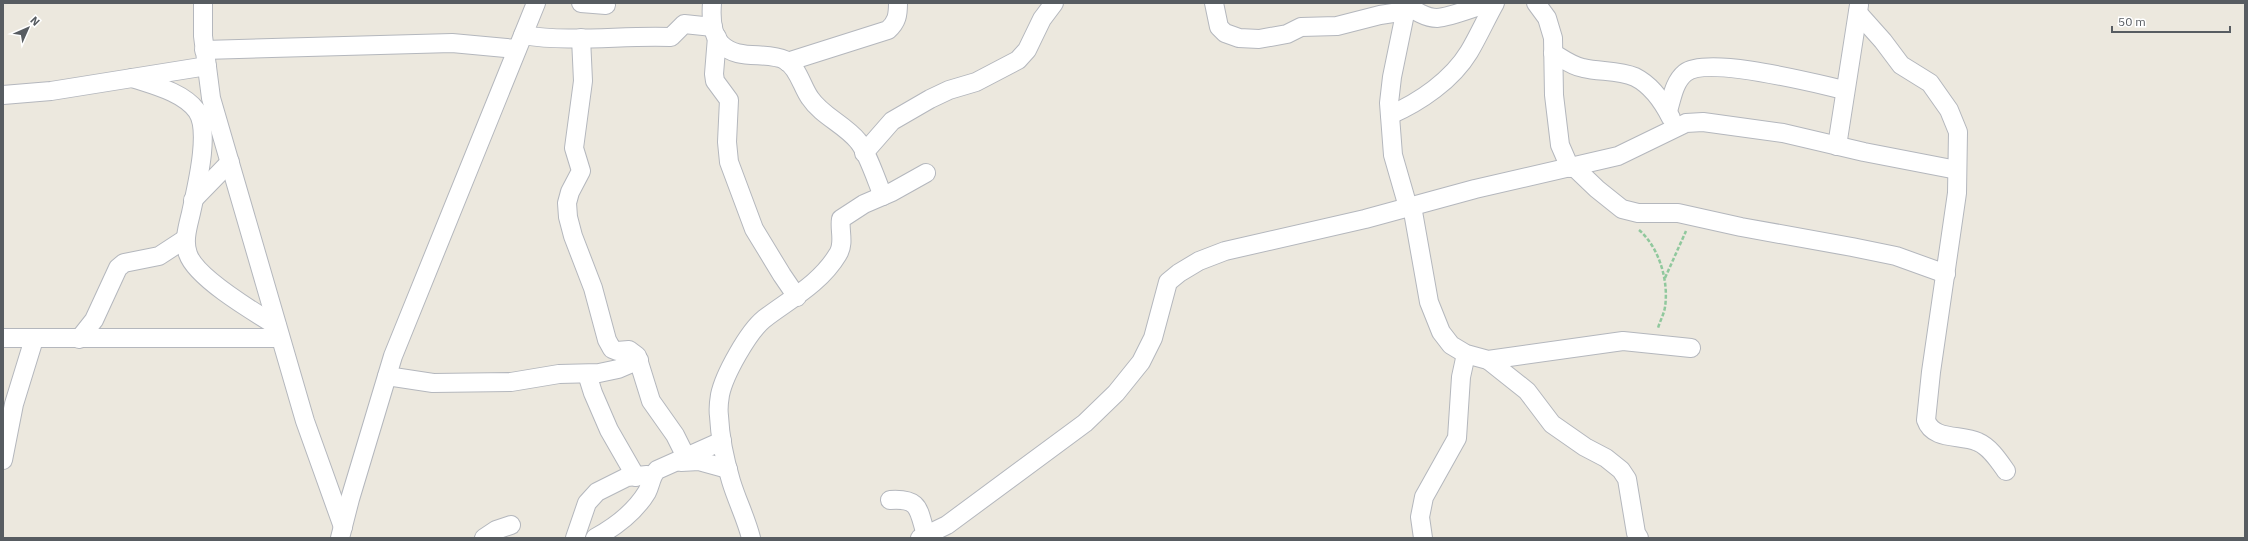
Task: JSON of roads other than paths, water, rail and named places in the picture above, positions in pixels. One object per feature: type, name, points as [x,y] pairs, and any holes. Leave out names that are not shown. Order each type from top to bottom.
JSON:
[{"type":"street","points":[[202,3],[206,58],[211,98],[305,421],[342,533]]},
{"type":"street","points":[[342,533],[392,356],[536,3]]},
{"type":"street","points":[[581,3],[606,5]]},
{"type":"street","points":[[712,3],[715,32],[714,74],[716,81],[729,100],[727,142],[729,162],[754,229],[782,275],[797,296]]},
{"type":"street","points":[[787,62],[888,30],[896,20],[898,3]]},
{"type":"street","points":[[864,153],[892,121],[930,99],[949,90],[976,82],[1018,60],[1027,50],[1042,20],[1054,3]]},
{"type":"street","points":[[1214,3],[1219,27],[1225,34],[1239,38],[1259,39],[1287,34],[1301,27],[1337,26],[1386,14],[1407,6]]},
{"type":"street","points":[[1407,6],[1421,14],[1437,18],[1489,3]]},
{"type":"street","points":[[1390,115],[1405,109],[1424,96],[1453,72],[1469,52],[1495,3]]},
{"type":"street","points":[[1536,3],[1547,18],[1553,38],[1554,95],[1560,145],[1572,167],[1597,190],[1626,210],[1638,213],[1678,213],[1691,215],[1748,228],[1896,256],[1946,274]]},
{"type":"street","points":[[1407,6],[1392,77],[1389,103],[1393,155],[1410,206],[1429,302],[1441,332],[1451,345],[1466,354],[1488,360],[1527,391],[1552,424],[1585,447],[1606,458],[1621,470],[1627,479],[1636,533],[1639,538]]},
{"type":"street","points":[[1836,146],[1857,6]]},
{"type":"street","points":[[1857,6],[1901,65],[1930,83],[1949,110],[1958,132],[1957,193],[1946,274],[1930,372],[1926,420],[1928,427],[1934,431],[1950,436],[1978,442],[1992,453],[2006,471]]},
{"type":"street","points":[[3,96],[51,91],[132,78],[206,58],[452,43],[520,42],[547,39],[633,35],[671,37],[684,24],[715,32],[721,44],[733,51],[787,62],[792,66],[810,99],[826,116],[858,141],[883,196]]},
{"type":"street","points":[[581,38],[583,81],[574,148],[581,171],[570,192],[567,203],[568,217],[573,236],[593,288],[609,345],[617,351],[629,350],[638,360],[651,401],[675,435],[679,459]]},
{"type":"street","points":[[1554,53],[1569,63],[1582,68],[1634,77],[1651,90],[1668,111],[1676,127]]},
{"type":"street","points":[[1668,111],[1676,85],[1685,73],[1696,68],[1753,71],[1845,90]]},
{"type":"street","points":[[132,78],[165,90],[186,100],[200,117],[203,128],[200,163],[185,239],[187,254],[196,269],[279,332]]},
{"type":"street","points":[[890,500],[902,499],[912,501],[919,512],[923,536],[947,525],[1025,468],[1085,423],[1116,393],[1141,362],[1153,338],[1168,282],[1179,273],[1199,261],[1224,251],[1365,219],[1410,206],[1618,156],[1686,123],[1703,122],[1783,133],[1836,146],[1957,170]]},
{"type":"street","points":[[193,200],[230,162]]},
{"type":"street","points":[[751,538],[728,469],[719,415],[720,394],[737,358],[752,332],[762,320],[797,296],[824,272],[838,254],[841,247],[841,219],[864,204],[926,174]]},
{"type":"street","points":[[80,339],[94,320],[118,268],[124,263],[159,256],[185,239]]},
{"type":"street","points":[[3,338],[80,339],[279,332]]},
{"type":"street","points":[[3,460],[14,404],[34,339]]},
{"type":"street","points":[[1488,360],[1623,341],[1691,348]]},
{"type":"street","points":[[1423,538],[1420,517],[1424,497],[1457,438],[1461,377],[1466,354]]},
{"type":"street","points":[[387,376],[433,382],[510,382],[559,374],[587,374],[618,368],[638,360]]},
{"type":"street","points":[[587,374],[593,393],[610,430],[650,485],[640,503],[626,516],[595,538]]},
{"type":"street","points":[[575,538],[587,503],[597,492],[627,477],[644,476],[722,440]]},
{"type":"street","points":[[679,459],[699,461],[728,469]]},
{"type":"street","points":[[484,538],[496,530],[511,525]]}]
